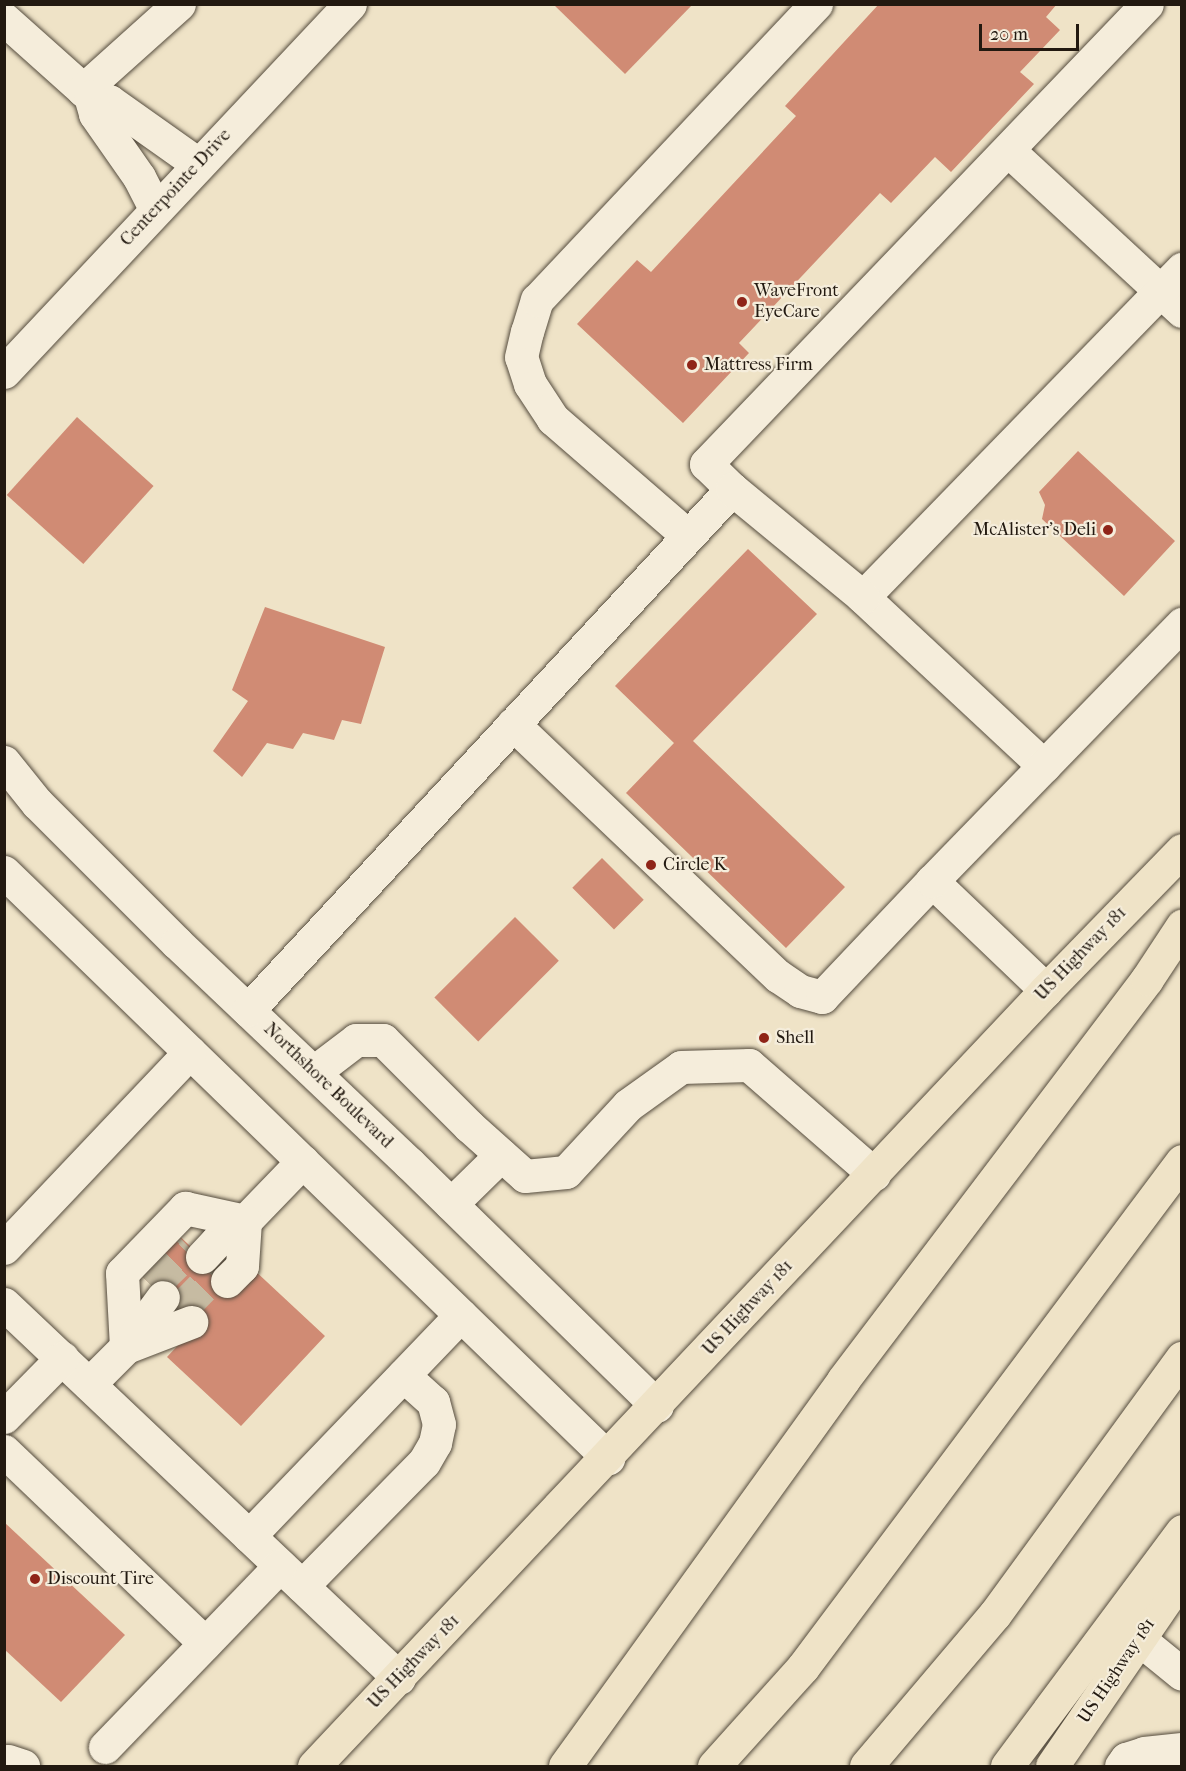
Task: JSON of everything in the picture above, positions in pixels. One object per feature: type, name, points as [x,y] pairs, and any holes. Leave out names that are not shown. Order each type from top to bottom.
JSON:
[{"type":"main road","name":"US Highway 181","points":[[314,1767],[657,1406],[1046,990],[1182,850]]},
{"type":"main road","points":[[565,1767],[843,1380],[1147,979],[1182,927]]},
{"type":"main road","points":[[714,1767],[802,1667],[1182,1161]]},
{"type":"main road","points":[[866,1767],[995,1614],[1182,1358]]},
{"type":"main road","points":[[1007,1767],[1182,1531]]},
{"type":"main road","name":"US Highway 181","points":[[1052,1767],[1182,1576]]},
{"type":"street","points":[[87,93],[179,4]]},
{"type":"street","name":"Centerpointe Drive","points":[[4,372],[350,4]]},
{"type":"street","points":[[688,536],[553,419],[531,384],[521,357],[527,332],[537,300],[816,4]]},
{"type":"street","points":[[1044,766],[863,597],[732,489],[706,464],[1147,4]]},
{"type":"street","points":[[4,19],[87,93],[109,101],[198,164]]},
{"type":"street","points":[[87,93],[94,114],[139,177],[155,209]]},
{"type":"street","points":[[863,597],[1174,290],[1008,150]]},
{"type":"street","points":[[248,1010],[732,489]]},
{"type":"street","points":[[513,724],[778,976],[800,991],[822,997],[1182,624]]},
{"type":"street","name":"Northshore Boulevard","points":[[4,762],[37,803],[657,1406]]},
{"type":"street","points":[[4,872],[608,1458]]},
{"type":"street","points":[[932,881],[1046,990]]},
{"type":"street","points":[[314,1072],[356,1040],[383,1040],[525,1176],[566,1172],[627,1105],[681,1067],[749,1065],[874,1174]]},
{"type":"street","points":[[4,1248],[190,1052]]},
{"type":"street","points":[[451,1204],[501,1155]]},
{"type":"street","points":[[245,1221],[242,1266],[210,1264],[213,1226],[245,1221],[303,1161]]},
{"type":"street","points":[[126,1347],[122,1273],[185,1208],[245,1221]]},
{"type":"street","points":[[4,1304],[399,1678]]},
{"type":"street","points":[[89,1384],[171,1304],[126,1347]]},
{"type":"street","points":[[249,1536],[461,1315]]},
{"type":"street","points":[[4,1417],[62,1358]]},
{"type":"street","points":[[105,1747],[205,1643],[291,1576],[424,1462],[435,1443],[439,1424],[433,1402],[403,1375]]},
{"type":"street","points":[[4,1451],[205,1643]]},
{"type":"street","points":[[1139,1639],[1182,1674]]},
{"type":"street","points":[[1121,1767],[1126,1759],[1144,1753],[1182,1749]]},
{"type":"street","points":[[4,1763],[8,1761],[23,1767]]},
{"type":"building","points":[[553,4],[693,4],[625,74]]},
{"type":"building","points":[[879,4],[1057,4],[1046,17],[1060,30],[1020,72],[1034,84],[951,172],[935,157],[891,203],[880,193],[739,343],[749,353],[683,423],[577,324],[637,260],[651,272],[796,116],[785,106]]},
{"type":"building","points":[[77,417],[154,486],[83,564],[7,495]]},
{"type":"building","name":"McAlister's Deli","points":[[1078,451],[1175,541],[1124,596],[1042,519],[1045,505],[1039,492]]},
{"type":"building","points":[[748,549],[817,614],[693,741],[845,887],[786,948],[626,793],[674,743],[615,686]]},
{"type":"building","points":[[265,607],[385,647],[361,724],[342,720],[334,740],[303,733],[293,749],[267,743],[242,777],[213,751],[248,701],[232,690]]},
{"type":"building","points":[[602,858],[644,900],[614,929],[572,888]]},
{"type":"building","points":[[515,917],[559,961],[478,1041],[434,998]]},
{"type":"building","points":[[173,1230],[234,1287],[252,1268],[325,1336],[241,1426],[167,1357],[196,1326],[135,1270]]},
{"type":"building","name":"Discount Tire","points":[[4,1522],[125,1635],[61,1702],[4,1649]]},
{"type":"tunnel","points":[[152,1286],[191,1248]]},
{"type":"tunnel","points":[[179,1311],[217,1272]]},
{"type":"place","name":"WaveFront EyeCare","points":[[742,302]]},
{"type":"place","name":"Mattress Firm","points":[[692,365]]},
{"type":"place","name":"McAlister's Deli","points":[[1108,530]]},
{"type":"place","name":"Circle K","points":[[651,865]]},
{"type":"place","name":"Shell","points":[[764,1038]]},
{"type":"place","name":"Discount Tire","points":[[35,1579]]}]
